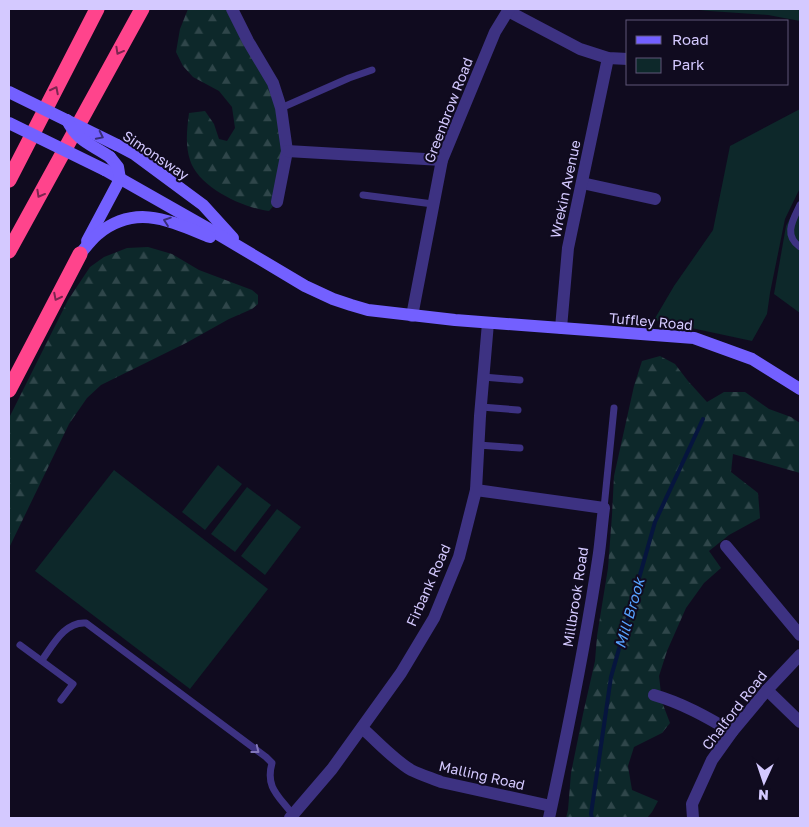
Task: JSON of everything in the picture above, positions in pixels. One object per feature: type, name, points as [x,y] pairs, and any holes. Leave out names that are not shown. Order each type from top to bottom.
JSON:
[{"type":"highway","points":[[9,180],[97,9]]},
{"type":"highway","points":[[9,252],[142,9]]},
{"type":"highway","points":[[9,390],[80,254]]},
{"type":"street","points":[[232,9],[248,41],[273,83],[282,108],[287,151],[277,202]]},
{"type":"street","points":[[509,10],[580,49],[608,58],[626,60]]},
{"type":"street","name":"Greenbrow Road","points":[[412,316],[442,160],[495,32],[509,10]]},
{"type":"street","name":"Wrekin Avenue","points":[[561,328],[568,248],[608,58]]},
{"type":"street","name":"Simonsway","points":[[9,92],[134,154],[202,205],[245,251]]},
{"type":"street","points":[[67,120],[76,135],[110,157],[118,167],[120,179],[80,254]]},
{"type":"street","name":"Simonsway","points":[[9,123],[105,170],[305,286],[333,299],[368,310],[488,323]]},
{"type":"street","points":[[287,151],[442,160]]},
{"type":"street","points":[[582,183],[655,200]]},
{"type":"street","points":[[80,254],[97,235],[111,225],[134,217],[159,218],[245,251]]},
{"type":"street","name":"Tuffley Road","points":[[488,323],[694,338],[752,359],[800,389]]},
{"type":"street","name":"Firbank Road","points":[[292,816],[332,769],[401,673],[434,618],[460,557],[476,490],[488,323]]},
{"type":"street","points":[[476,490],[604,508]]},
{"type":"street","name":"Millbrook Road","points":[[550,812],[590,605],[604,508]]},
{"type":"street","points":[[726,546],[800,635]]},
{"type":"street","name":"Chalford Road","points":[[694,818],[692,804],[712,760],[732,732],[767,690],[800,655]]},
{"type":"street","points":[[767,690],[800,722]]},
{"type":"street","points":[[654,695],[680,703],[732,732]]},
{"type":"street","name":"Malling Road","points":[[362,728],[400,762],[425,776],[550,812]]},
{"type":"lane","points":[[282,108],[349,78],[372,70]]},
{"type":"lane","points":[[363,195],[433,204]]},
{"type":"lane","points":[[800,206],[790,228],[794,243],[800,247]]},
{"type":"lane","points":[[483,377],[520,380]]},
{"type":"lane","points":[[481,407],[518,410]]},
{"type":"lane","points":[[604,508],[614,408]]},
{"type":"lane","points":[[478,445],[520,448]]},
{"type":"lane","points":[[42,660],[66,629],[81,622],[86,623],[272,763],[269,774],[271,787],[292,816]]},
{"type":"lane","points":[[20,645],[73,684],[61,700]]},
{"type":"green space","points":[[188,9],[232,9],[273,83],[287,151],[277,202],[269,211],[235,201],[212,187],[202,179],[190,160],[187,143],[189,113],[205,111],[214,124],[219,139],[227,141],[235,128],[232,107],[219,91],[193,77],[183,66],[176,52],[180,29]]},
{"type":"green space","points":[[690,9],[800,9],[800,21],[768,15]]},
{"type":"green space","points":[[800,109],[800,188],[785,219],[767,314],[752,341],[654,320],[674,286],[713,230],[730,146]]},
{"type":"green space","points":[[800,199],[800,313],[774,294],[786,226]]},
{"type":"green space","points":[[148,247],[172,254],[199,270],[252,290],[258,295],[258,304],[252,309],[101,385],[87,398],[69,424],[9,548],[9,418],[68,300],[90,267],[104,257],[127,248]]},
{"type":"green space","points":[[660,356],[675,364],[707,402],[724,392],[745,392],[769,409],[791,417],[800,423],[800,473],[733,454],[731,472],[758,493],[760,518],[729,535],[709,551],[721,568],[704,583],[686,608],[667,651],[659,676],[662,702],[670,723],[662,733],[634,747],[628,766],[632,790],[658,801],[652,812],[647,818],[566,818],[571,773],[595,661],[608,568],[614,476],[634,386],[642,361]]},
{"type":"green space","points":[[218,465],[242,484],[205,530],[182,512]]},
{"type":"green space","points":[[114,470],[268,589],[190,689],[35,571]]},
{"type":"green space","points":[[247,487],[271,505],[235,552],[211,534]]},
{"type":"green space","points":[[277,509],[301,527],[265,575],[241,556]]},
{"type":"waterway","name":"Mill Brook","points":[[592,818],[591,814],[611,677],[655,522],[703,419]]}]
